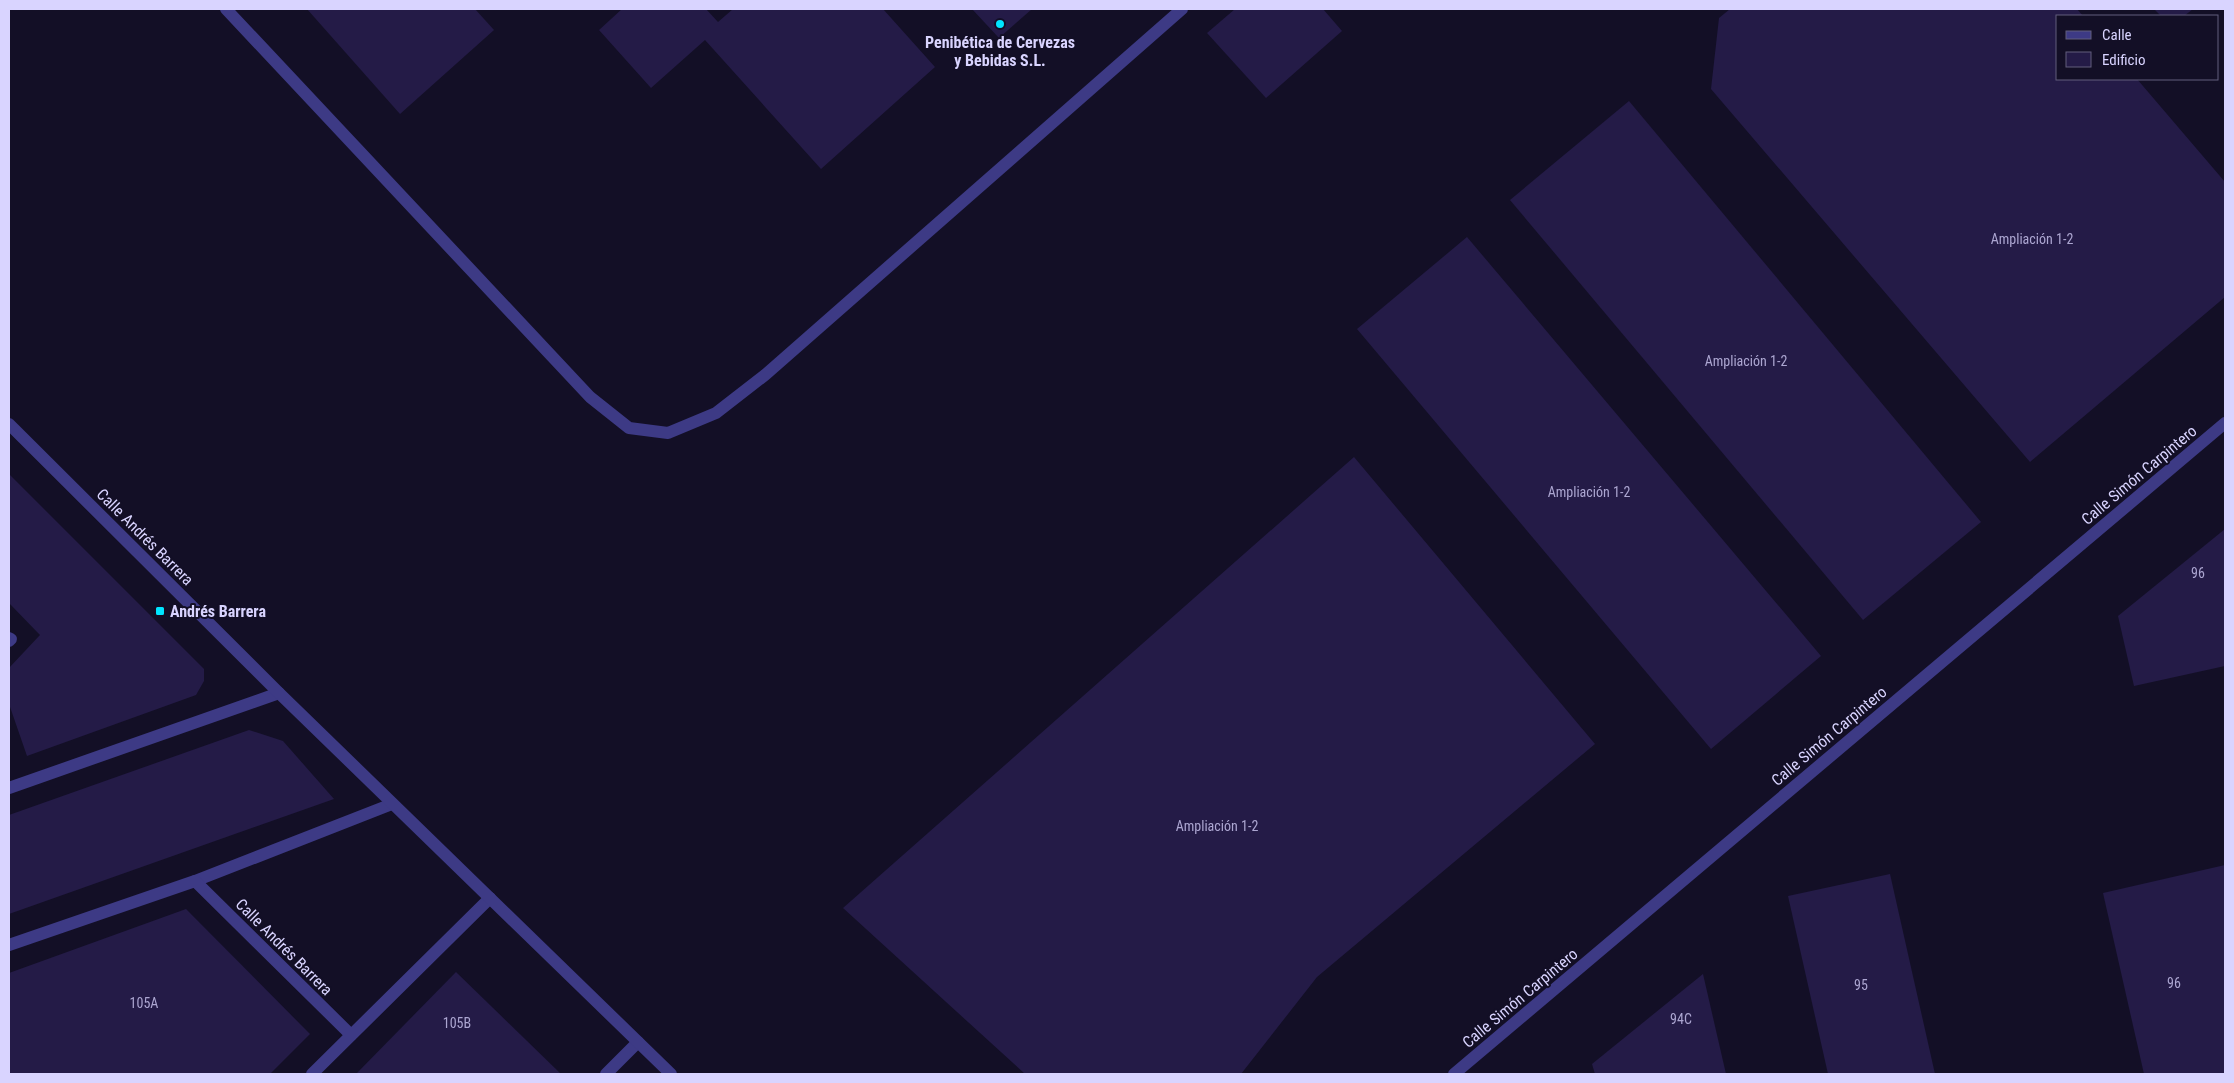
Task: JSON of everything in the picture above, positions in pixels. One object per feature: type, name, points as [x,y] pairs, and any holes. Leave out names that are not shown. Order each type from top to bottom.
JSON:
[{"type":"street","points":[[226,9],[590,396],[629,428],[668,432],[716,413],[765,375],[1182,9]]},
{"type":"street","name":"Calle Simón Carpintero","points":[[1454,1074],[2225,423]]},
{"type":"street","name":"Calle Andrés Barrera","points":[[9,424],[279,694],[671,1074]]},
{"type":"street","points":[[9,788],[279,694]]},
{"type":"street","points":[[9,945],[195,881],[392,804]]},
{"type":"street","name":"Calle Andrés Barrera","points":[[195,881],[351,1035]]},
{"type":"street","points":[[312,1074],[490,898]]},
{"type":"street","points":[[606,1074],[638,1042]]},
{"type":"building","points":[[307,9],[475,9],[494,30],[400,114]]},
{"type":"building","points":[[622,9],[706,9],[718,22],[733,9],[883,9],[935,67],[821,169],[705,40],[651,88],[599,30]]},
{"type":"building","name":"Penibética de Cervezas y Bebidas S.L.","points":[[972,9],[1032,9],[999,38]]},
{"type":"building","points":[[1235,9],[1323,9],[1342,31],[1266,98],[1207,33]]},
{"type":"building","points":[[1730,9],[2077,9],[2082,15],[2056,15],[2056,80],[2138,80],[2225,182],[2225,297],[2030,462],[1711,89],[1719,18]]},
{"type":"building","points":[[2154,9],[2193,9],[2185,15],[2160,15]]},
{"type":"building","points":[[1629,101],[1981,522],[1863,620],[1510,200]]},
{"type":"building","points":[[1467,237],[1821,656],[1711,749],[1357,329]]},
{"type":"building","points":[[1354,457],[1595,744],[1317,977],[1241,1074],[1025,1074],[843,908]]},
{"type":"building","points":[[9,474],[204,669],[204,681],[196,695],[27,756],[9,704],[9,668],[40,635],[9,603]]},
{"type":"building","points":[[2225,529],[2225,666],[2134,686],[2118,616]]},
{"type":"building","points":[[249,730],[283,741],[334,799],[9,914],[9,815]]},
{"type":"building","points":[[2225,865],[2225,1074],[2144,1074],[2103,893]]},
{"type":"building","points":[[1890,874],[1935,1074],[1828,1074],[1788,896]]},
{"type":"building","points":[[186,909],[310,1034],[270,1074],[9,1074],[9,973]]},
{"type":"building","points":[[456,972],[561,1074],[356,1074]]},
{"type":"building","points":[[1703,974],[1726,1074],[1595,1074],[1592,1064]]},
{"type":"place","name":"Penibética de Cervezas y Bebidas S.L.","points":[[1000,24]]},
{"type":"place","name":"Andrés Barrera","points":[[160,611]]}]
